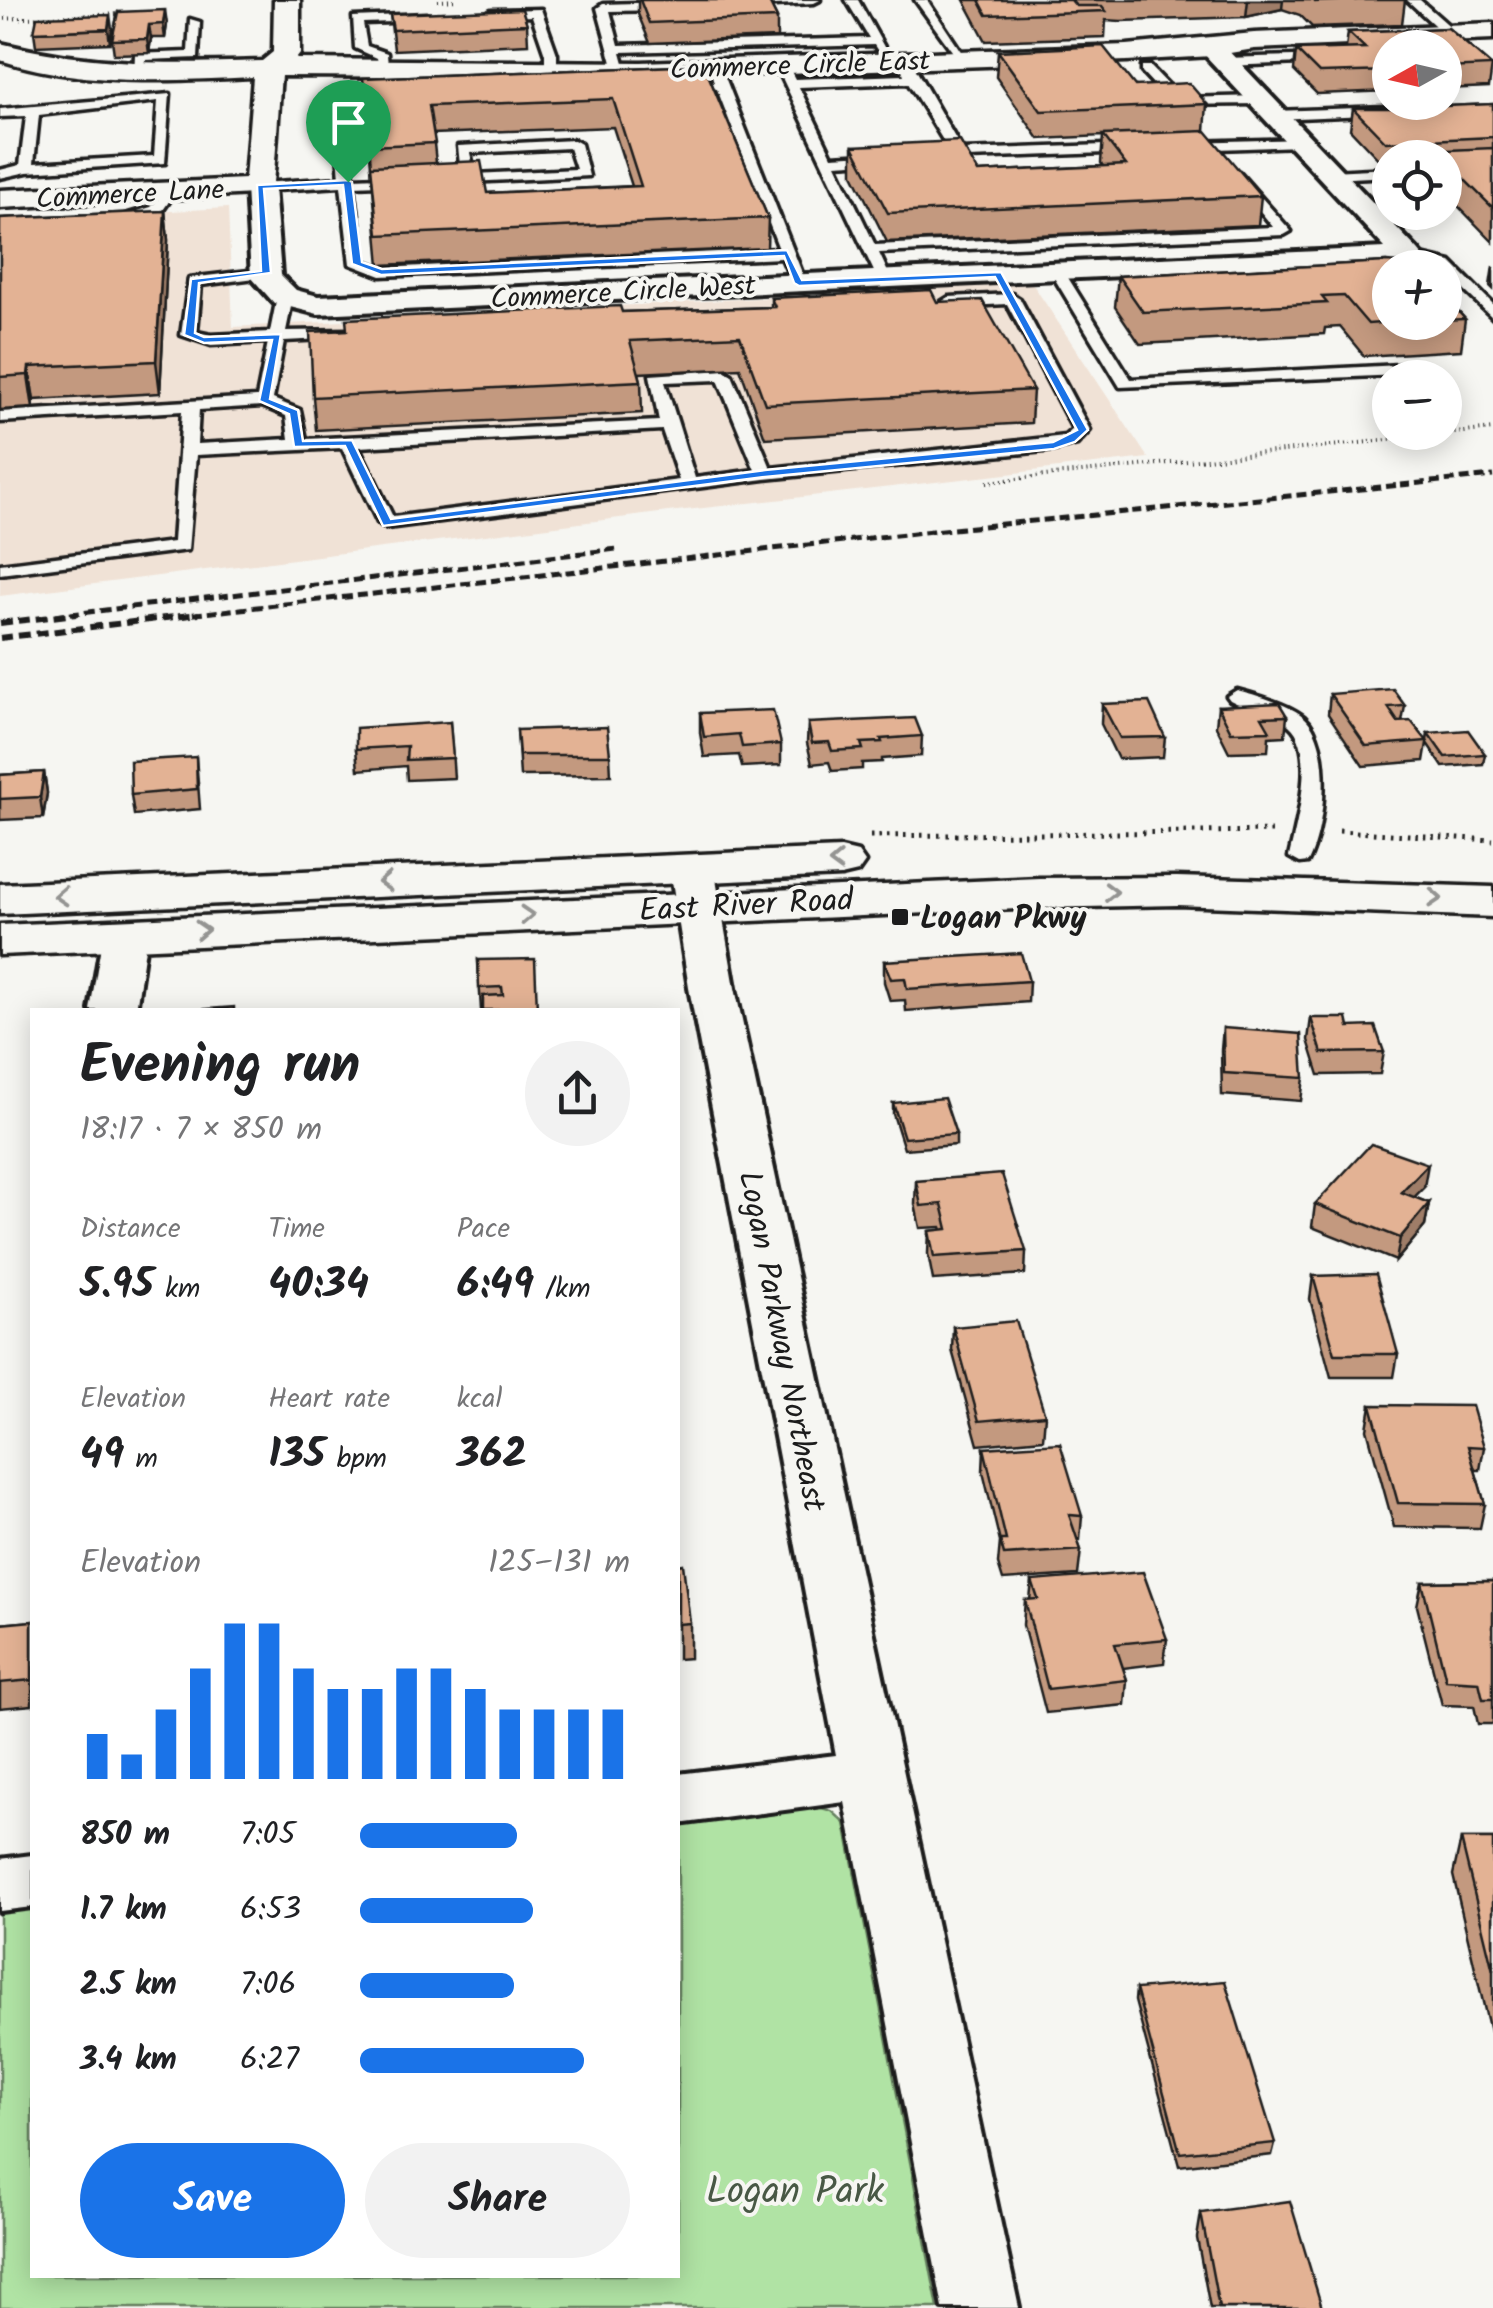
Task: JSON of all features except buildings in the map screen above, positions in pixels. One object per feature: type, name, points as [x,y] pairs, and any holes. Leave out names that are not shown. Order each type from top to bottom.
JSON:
[{"type":"street","points":[[286,297],[266,273],[259,148],[268,70],[286,54],[288,0]]},
{"type":"street","name":"Commerce Circle East","points":[[1462,35],[1493,31]]},
{"type":"street","name":"Commerce Circle East","points":[[0,52],[38,64],[138,73],[384,67],[551,69],[617,59],[719,76],[786,74],[896,60],[1219,55],[1254,41],[1372,38]]},
{"type":"street","points":[[253,42],[251,58],[268,70]]},
{"type":"street","points":[[1219,55],[1402,250]]},
{"type":"street","name":"Commerce Lane","points":[[0,199],[260,186]]},
{"type":"street","name":"Commerce Circle West","points":[[286,297],[318,305],[636,297],[884,279],[1005,287],[1057,272],[1372,258]]},
{"type":"street","name":"East River Road","points":[[0,940],[125,934],[1047,856],[1300,858],[1493,865]]},
{"type":"street","name":"East River Road","points":[[0,899],[695,887],[880,897],[1157,891],[1493,902]]},
{"type":"street","name":"Logan Parkway Northeast","points":[[695,887],[870,1775],[981,2308]]},
{"type":"street","points":[[113,1008],[125,934]]},
{"type":"street","points":[[680,1799],[870,1775]]},
{"type":"street","points":[[0,1884],[30,1880]]},
{"type":"lane","points":[[718,4],[814,0]]},
{"type":"lane","points":[[852,0],[958,154]]},
{"type":"lane","points":[[920,0],[964,58]]},
{"type":"lane","points":[[1412,0],[1444,30]]},
{"type":"lane","points":[[680,5],[604,8],[617,59],[896,60]]},
{"type":"lane","points":[[483,14],[537,12],[551,54],[551,69]]},
{"type":"lane","points":[[384,67],[383,56],[361,48],[357,20],[429,17]]},
{"type":"lane","points":[[138,73],[140,58],[194,55],[194,22]]},
{"type":"lane","points":[[1219,55],[1346,57]]},
{"type":"lane","points":[[1146,69],[1178,102],[1372,109]]},
{"type":"lane","points":[[786,74],[884,279]]},
{"type":"lane","points":[[653,88],[719,76],[799,283]]},
{"type":"lane","points":[[410,93],[371,94],[340,105],[357,264],[381,272],[787,253]]},
{"type":"lane","points":[[0,113],[77,109],[103,100],[165,96],[160,160],[27,168],[0,174]]},
{"type":"lane","points":[[27,168],[33,112]]},
{"type":"lane","points":[[1175,146],[1301,142]]},
{"type":"lane","points":[[434,179],[469,178],[584,173],[574,144],[463,149],[469,178]]},
{"type":"lane","points":[[872,249],[1284,231],[1214,145]]},
{"type":"lane","points":[[924,156],[1022,158],[1155,147]]},
{"type":"lane","points":[[826,160],[907,156]]},
{"type":"lane","points":[[1332,174],[1372,173]]},
{"type":"lane","points":[[260,186],[417,180]]},
{"type":"lane","points":[[116,218],[156,210],[170,190]]},
{"type":"lane","points":[[1057,272],[1126,384],[1372,371]]},
{"type":"lane","points":[[266,273],[194,281],[190,335],[204,340],[354,332]]},
{"type":"lane","points":[[1462,281],[1493,313]]},
{"type":"lane","points":[[348,443],[387,523],[765,474],[1054,445],[1071,440],[1082,430],[1005,287],[934,303]]},
{"type":"lane","points":[[264,401],[286,297]]},
{"type":"lane","points":[[690,484],[656,378],[724,375],[765,474]]},
{"type":"lane","points":[[0,417],[264,401],[294,413],[298,444]]},
{"type":"lane","points":[[0,569],[182,546],[190,406]]},
{"type":"lane","points":[[188,450],[668,424]]},
{"type":"lane","points":[[1237,696],[1295,719],[1309,737],[1314,756],[1312,786],[1300,858]]},
{"type":"path","points":[[0,19],[122,14]]},
{"type":"path","points":[[972,484],[1493,429]]},
{"type":"shaded area","points":[[228,208],[233,327],[1032,283],[1148,458],[659,513],[0,596],[0,220]]},
{"type":"green space","name":"Logan Park","points":[[801,1802],[832,1811],[845,1823],[938,2308],[0,2308],[0,1906],[30,1901],[30,2278],[680,2278],[680,1818]]},
{"type":"railway","points":[[178,616],[932,531],[1493,476]]},
{"type":"railway","points":[[55,616],[617,549]]},
{"type":"railway","points":[[0,623],[76,614]]},
{"type":"railway","points":[[0,638],[199,614]]},
{"type":"place","name":"Logan Pkwy","points":[[900,917]]},
{"type":"route","points":[[348,182],[357,264],[381,272],[787,253],[799,283],[998,274],[1082,430],[1071,440],[1054,445],[765,474],[387,523],[348,443],[298,444],[294,413],[264,401],[278,336],[196,340],[190,335],[194,281],[266,273],[260,186],[348,182]]}]
